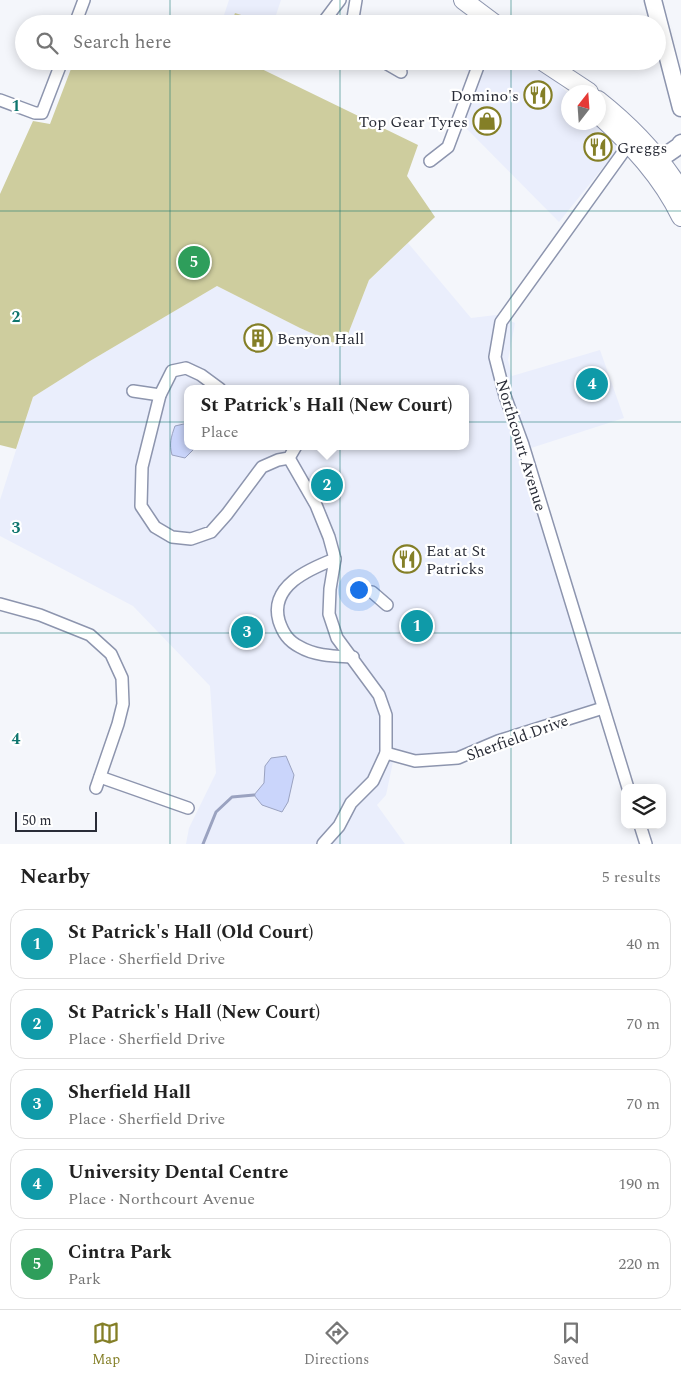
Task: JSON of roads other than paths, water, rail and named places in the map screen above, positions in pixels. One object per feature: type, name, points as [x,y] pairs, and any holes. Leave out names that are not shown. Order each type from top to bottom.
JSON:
[{"type":"main road","points":[[463,0],[483,15]]},
{"type":"main road","points":[[553,70],[572,85]]},
{"type":"main road","points":[[606,109],[681,191]]},
{"type":"main road","points":[[606,120],[634,140]]},
{"type":"main road","points":[[654,162],[681,217]]},
{"type":"street","points":[[78,15],[84,0]]},
{"type":"street","points":[[329,15],[340,0]]},
{"type":"street","points":[[354,15],[356,0]]},
{"type":"street","points":[[653,0],[658,15]]},
{"type":"street","points":[[666,40],[677,74],[681,108]]},
{"type":"street","points":[[0,100],[35,113],[42,113],[59,70]]},
{"type":"street","points":[[430,161],[448,147],[477,70]]},
{"type":"street","name":"Northcourt Avenue","points":[[627,784],[523,445],[504,396],[495,357],[502,322],[634,140]]},
{"type":"street","points":[[654,162],[680,146],[681,143]]},
{"type":"street","points":[[215,385],[201,374],[186,368],[172,371],[160,395],[142,467],[141,506],[155,527],[172,537],[191,539],[211,532],[262,467],[278,460],[290,458]]},
{"type":"street","points":[[133,392],[160,395]]},
{"type":"street","points":[[290,458],[294,450]]},
{"type":"street","points":[[290,458],[316,506],[329,537],[335,559],[330,589],[329,614],[337,638],[353,657],[379,695],[386,715],[386,753],[373,781],[351,803],[339,826],[323,844]]},
{"type":"street","points":[[335,559],[300,574],[281,594],[276,612],[283,634],[300,648],[322,655],[353,657]]},
{"type":"street","points":[[372,592],[388,606]]},
{"type":"street","points":[[0,604],[40,615],[90,635],[111,654],[122,678],[123,704],[96,788]]},
{"type":"street","name":"Sherfield Drive","points":[[386,753],[415,761],[458,758],[498,741],[602,708]]},
{"type":"street","points":[[100,776],[188,808]]},
{"type":"street","points":[[641,829],[646,844]]},
{"type":"water","points":[[184,424],[184,450],[193,450],[185,458],[172,455],[171,441],[175,426]]},
{"type":"water","points":[[286,756],[294,775],[288,802],[282,812],[262,805],[254,795],[264,783],[265,766],[271,758]]},
{"type":"waterway","points":[[203,844],[216,812],[232,797],[254,795]]},
{"type":"place","name":"Domino's","points":[[538,95]]},
{"type":"place","name":"Top Gear Tyres","points":[[487,121]]},
{"type":"place","name":"Greggs","points":[[598,147]]},
{"type":"place","name":"Cintra Park","points":[[194,262]]},
{"type":"place","name":"Benyon Hall","points":[[258,338]]},
{"type":"place","name":"University Dental Centre","points":[[592,384]]},
{"type":"place","name":"St Patrick's Hall (New Court)","points":[[327,485]]},
{"type":"place","name":"Eat at St Patricks","points":[[407,559]]},
{"type":"place","name":"St Patrick's Hall (Old Court)","points":[[417,626]]},
{"type":"place","name":"Sherfield Hall","points":[[247,632]]}]
